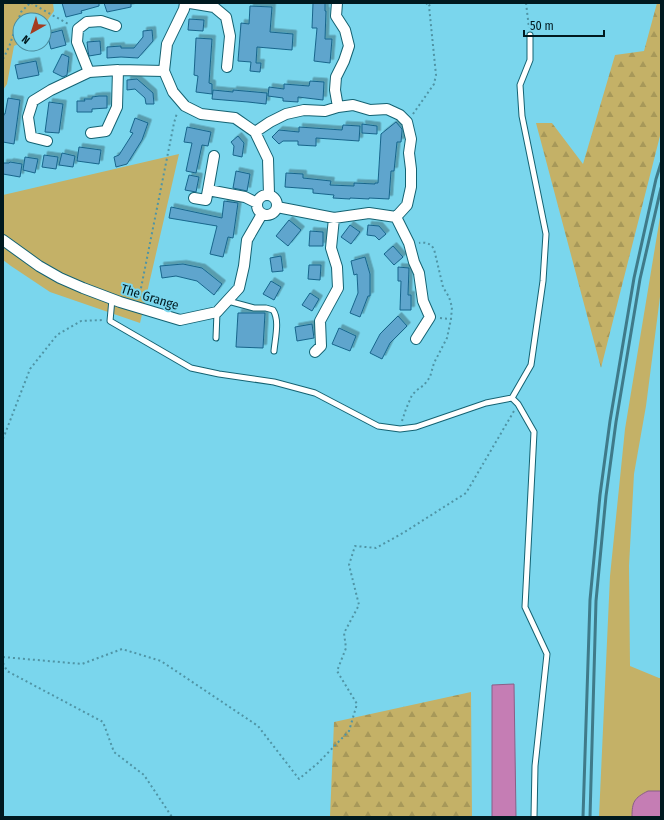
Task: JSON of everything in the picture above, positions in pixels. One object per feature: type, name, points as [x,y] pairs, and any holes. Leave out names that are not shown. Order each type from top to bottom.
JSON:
[{"type":"street","points":[[185,3],[184,9],[167,44],[164,71],[173,92],[185,106],[201,114],[235,118],[254,132],[268,158],[269,194]]},
{"type":"street","points":[[190,3],[214,7],[226,17],[230,36],[227,67]]},
{"type":"street","points":[[337,3],[336,16],[345,30],[349,46],[336,77],[335,90],[338,107]]},
{"type":"street","points":[[89,72],[77,42],[78,29],[86,22],[100,21],[116,26]]},
{"type":"street","points":[[47,141],[31,137],[28,117],[33,101],[51,90],[89,72],[118,70],[164,71]]},
{"type":"street","points":[[91,133],[106,131],[117,107],[118,70]]},
{"type":"street","points":[[254,132],[286,114],[304,110],[325,111],[353,105],[370,110],[387,109],[400,115],[407,122],[411,139],[409,153],[411,188],[406,205],[396,217]]},
{"type":"street","points":[[194,198],[206,200],[214,156]]},
{"type":"street","points":[[208,190],[245,197],[257,203]]},
{"type":"street","points":[[269,194],[275,198],[278,204],[276,210],[268,215],[262,214],[258,209],[257,203],[260,197],[269,194]]},
{"type":"street","points":[[277,207],[334,218],[369,214],[396,217]]},
{"type":"street","points":[[217,312],[239,288],[244,266],[247,240],[262,214]]},
{"type":"street","points":[[396,217],[409,243],[414,262],[419,273],[423,300],[430,317],[416,339]]},
{"type":"street","points":[[315,352],[321,346],[320,321],[338,288],[337,267],[331,248],[334,218]]},
{"type":"street","name":"The Grange","points":[[3,240],[39,266],[60,278],[112,299],[180,320],[217,312]]},
{"type":"lane","points":[[112,299],[110,321],[191,368],[219,374],[274,382],[315,393],[378,426],[400,429],[416,427],[486,403],[512,398],[531,365],[543,281],[546,234],[522,116],[520,85],[530,60],[530,35]]},
{"type":"lane","points":[[227,300],[254,308],[266,308],[273,310],[276,314],[274,352]]},
{"type":"lane","points":[[216,338],[217,312]]},
{"type":"lane","points":[[512,398],[518,404],[534,432],[525,606],[547,654],[535,766],[534,817]]},
{"type":"path","points":[[3,59],[9,47],[21,12],[30,3],[78,29]]},
{"type":"path","points":[[407,122],[434,84],[436,75],[429,6],[426,3]]},
{"type":"path","points":[[526,3],[530,35]]},
{"type":"path","points":[[138,300],[174,123],[181,101]]},
{"type":"path","points":[[400,429],[406,408],[412,395],[424,385],[430,377],[434,363],[447,338],[451,320],[452,307],[449,297],[443,287],[434,249],[426,242]]},
{"type":"path","points":[[3,439],[30,369],[57,335],[81,321],[101,319],[110,321]]},
{"type":"path","points":[[3,657],[82,664],[122,649],[161,661],[258,726],[299,779],[318,763],[349,731],[357,704],[337,671],[346,648],[344,632],[359,605],[349,565],[355,546],[376,548],[466,493],[518,404]]},
{"type":"path","points":[[3,663],[7,671],[103,722],[114,752],[144,775],[172,817]]},
{"type":"green space","points":[[3,3],[53,3],[54,11],[52,14],[52,12],[12,12],[13,52],[7,84],[3,90]]},
{"type":"green space","points":[[657,3],[661,3],[661,132],[601,368],[536,123],[552,123],[583,164],[615,55],[644,51]]},
{"type":"green space","points":[[179,154],[140,323],[50,292],[3,260],[3,195]]},
{"type":"green space","points":[[661,211],[661,289],[646,406],[634,474],[629,566],[630,666],[661,678],[661,817],[599,817],[610,576],[625,429]]},
{"type":"green space","points":[[471,692],[472,817],[330,817],[334,722]]},
{"type":"shaded area","points":[[514,684],[516,817],[492,817],[492,685]]},
{"type":"shaded area","points":[[648,791],[661,791],[661,817],[632,817],[633,804],[637,798]]},
{"type":"building","points":[[62,3],[99,3],[99,6],[81,11],[82,13],[66,17]]},
{"type":"building","points":[[104,3],[131,3],[131,7],[107,12]]},
{"type":"building","points":[[313,3],[325,3],[325,39],[332,39],[330,63],[314,61],[317,28],[312,28]]},
{"type":"building","points":[[250,6],[272,7],[270,32],[293,34],[292,50],[257,47],[256,63],[261,63],[260,72],[250,71],[251,62],[238,61],[241,23],[249,24]]},
{"type":"building","points":[[189,19],[204,20],[203,31],[188,30]]},
{"type":"building","points":[[62,30],[66,45],[52,49],[52,33]]},
{"type":"building","points":[[152,30],[153,41],[138,58],[107,58],[107,47],[121,46],[121,48],[134,48],[143,37],[143,31]]},
{"type":"building","points":[[196,38],[212,39],[209,83],[212,84],[212,94],[196,92],[198,76],[194,75]]},
{"type":"building","points":[[100,41],[101,54],[89,56],[87,42]]},
{"type":"building","points":[[62,54],[69,57],[67,75],[63,77],[53,72]]},
{"type":"building","points":[[36,61],[39,75],[18,79],[15,65]]},
{"type":"building","points":[[137,79],[153,93],[154,104],[146,104],[145,98],[135,89],[127,90],[127,80]]},
{"type":"building","points":[[310,81],[324,82],[323,100],[298,97],[298,102],[283,101],[283,98],[268,96],[269,87],[284,89],[284,84],[309,86]]},
{"type":"building","points":[[213,90],[267,93],[266,104],[212,99]]},
{"type":"building","points":[[107,96],[107,108],[92,109],[92,112],[77,112],[77,101],[85,101],[84,99],[92,99],[92,97]]},
{"type":"building","points":[[8,98],[20,100],[14,144],[3,142],[3,119]]},
{"type":"building","points":[[49,102],[63,104],[59,133],[45,132]]},
{"type":"building","points":[[135,118],[148,123],[142,140],[127,164],[116,167],[114,157],[119,155],[133,133],[130,132]]},
{"type":"building","points":[[396,122],[402,129],[401,142],[397,142],[394,171],[391,171],[389,199],[333,198],[334,195],[313,193],[313,189],[285,187],[286,173],[303,174],[303,178],[331,181],[330,185],[354,186],[354,183],[378,183],[381,134]]},
{"type":"building","points":[[362,124],[377,126],[377,134],[362,133]]},
{"type":"building","points":[[343,125],[360,126],[359,141],[316,138],[316,146],[298,145],[298,141],[283,141],[279,144],[272,137],[279,130],[299,132],[299,127],[342,130]]},
{"type":"building","points":[[187,127],[211,132],[208,146],[202,145],[196,173],[186,171],[192,143],[184,142]]},
{"type":"building","points":[[238,136],[244,143],[242,157],[233,155],[234,146],[231,142]]},
{"type":"building","points":[[79,147],[101,150],[99,164],[77,161]]},
{"type":"building","points":[[62,153],[75,156],[73,167],[59,165]]},
{"type":"building","points":[[44,155],[58,157],[56,169],[42,167]]},
{"type":"building","points":[[25,157],[38,159],[35,173],[23,170]]},
{"type":"building","points":[[10,162],[22,164],[20,177],[3,174],[3,163]]},
{"type":"building","points":[[236,171],[250,174],[247,191],[233,188]]},
{"type":"building","points":[[189,175],[199,177],[196,192],[185,190]]},
{"type":"building","points":[[224,201],[238,203],[233,238],[228,237],[223,257],[210,254],[217,226],[169,218],[171,207],[222,218]]},
{"type":"building","points":[[289,220],[301,230],[288,246],[276,236]]},
{"type":"building","points":[[350,225],[360,232],[351,244],[341,237]]},
{"type":"building","points":[[368,225],[379,226],[386,234],[379,240],[375,236],[367,235]]},
{"type":"building","points":[[310,231],[323,232],[323,246],[309,246]]},
{"type":"building","points":[[393,246],[403,257],[394,265],[384,254]]},
{"type":"building","points":[[281,256],[283,271],[272,272],[270,258]]},
{"type":"building","points":[[365,257],[370,274],[370,296],[368,296],[360,317],[350,313],[358,293],[357,274],[354,275],[351,261]]},
{"type":"building","points":[[183,264],[202,268],[222,284],[214,295],[197,281],[176,276],[162,278],[160,266]]},
{"type":"building","points":[[309,265],[321,265],[320,280],[308,279]]},
{"type":"building","points":[[398,267],[409,268],[408,295],[411,295],[411,310],[400,310],[401,281],[398,281]]},
{"type":"building","points":[[271,281],[281,287],[274,300],[263,294]]},
{"type":"building","points":[[310,293],[319,299],[312,311],[302,305]]},
{"type":"building","points":[[238,313],[265,313],[263,348],[236,347]]},
{"type":"building","points":[[398,316],[407,326],[390,343],[382,359],[370,353],[380,334]]},
{"type":"building","points":[[312,324],[314,338],[297,341],[295,327]]},
{"type":"building","points":[[339,328],[356,336],[350,351],[332,344]]},
{"type":"railway","points":[[583,817],[590,600],[600,495],[610,421],[634,278],[656,179],[661,163]]},
{"type":"railway","points":[[590,817],[596,601],[606,496],[616,422],[640,279],[661,188]]}]
